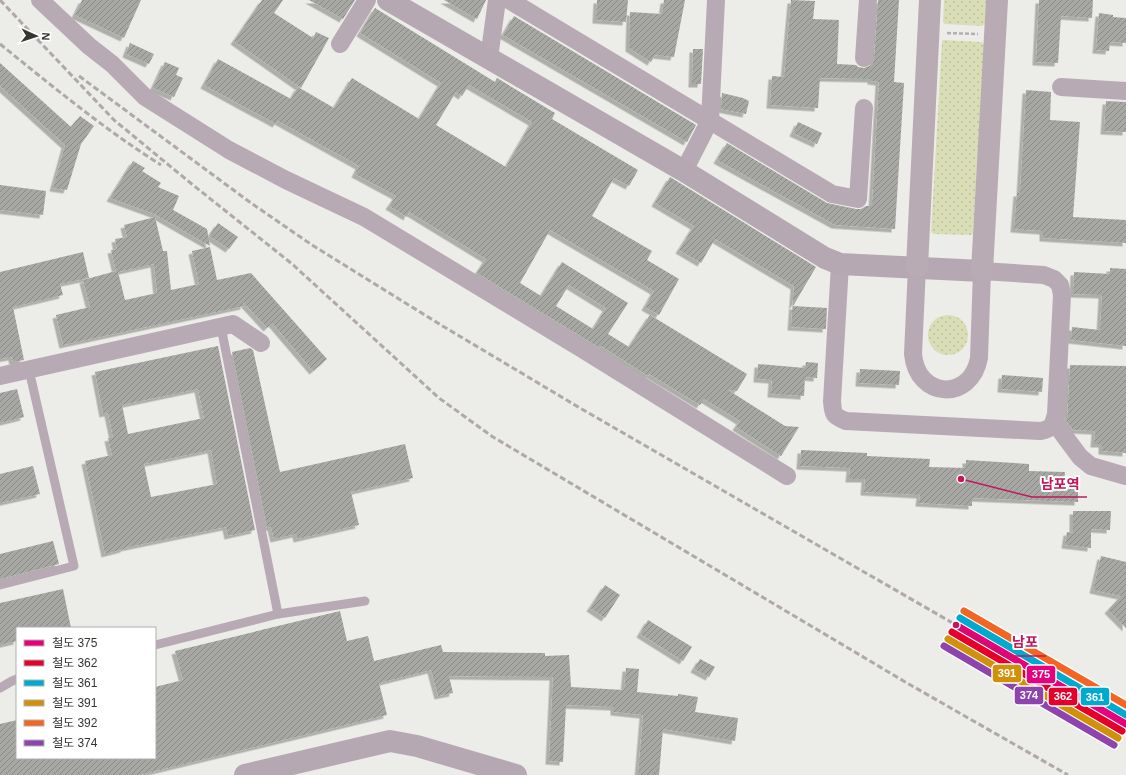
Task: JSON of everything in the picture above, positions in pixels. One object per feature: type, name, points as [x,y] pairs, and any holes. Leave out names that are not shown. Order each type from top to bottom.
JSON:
[{"type":"main road","points":[[917,267],[930,0]]},
{"type":"main road","points":[[982,271],[997,0]]},
{"type":"street","points":[[40,0],[151,101],[229,150],[286,180],[364,217],[584,350],[787,476]]},
{"type":"street","points":[[340,44],[367,0]]},
{"type":"street","points":[[388,0],[684,171],[825,258],[840,264],[1044,275],[1054,279],[1060,285],[1062,295],[1057,406],[1054,422],[1048,429],[1040,431],[846,421],[837,418],[832,412],[832,401],[840,264]]},
{"type":"street","points":[[489,58],[497,0]]},
{"type":"street","points":[[509,0],[832,194],[858,200],[864,108]]},
{"type":"street","points":[[684,171],[710,120],[716,0]]},
{"type":"street","points":[[864,58],[868,0]]},
{"type":"street","points":[[1061,87],[1126,91]]},
{"type":"street","points":[[917,267],[913,354],[914,363],[917,372],[929,385],[946,389],[962,385],[971,377],[978,366],[982,271]]},
{"type":"street","points":[[0,376],[233,324],[261,343]]},
{"type":"street","points":[[1054,422],[1080,457],[1091,466],[1126,476]]},
{"type":"street","points":[[245,775],[390,742],[416,746],[516,775]]},
{"type":"lane","points":[[221,327],[278,614]]},
{"type":"lane","points":[[0,585],[74,566],[29,370]]},
{"type":"lane","points":[[156,645],[278,614],[365,600]]},
{"type":"lane","points":[[0,688],[16,680]]},
{"type":"path","points":[[929,32],[995,35]]},
{"type":"green space","points":[[944,0],[986,0],[985,24],[982,26],[945,24],[943,22]]},
{"type":"green space","points":[[943,40],[981,42],[984,44],[972,235],[934,234],[931,232]]},
{"type":"green space","points":[[952,315],[959,318],[965,324],[968,335],[967,343],[959,352],[952,355],[944,355],[937,352],[929,343],[928,331],[931,324],[940,316]]},
{"type":"building","points":[[82,0],[141,0],[124,38],[75,15]]},
{"type":"building","points":[[262,0],[283,0],[274,13],[313,38],[316,32],[329,38],[301,88],[234,41]]},
{"type":"building","points":[[309,0],[355,0],[343,19]]},
{"type":"building","points":[[444,0],[486,0],[477,19]]},
{"type":"building","points":[[597,0],[628,0],[626,22],[596,20]]},
{"type":"building","points":[[664,0],[685,0],[674,57],[655,55],[651,62],[629,48],[630,12],[662,14]]},
{"type":"building","points":[[791,0],[815,1],[813,19],[839,20],[837,64],[856,65],[864,68],[872,65],[874,59],[878,0],[899,0],[894,82],[904,83],[895,229],[835,225],[717,160],[727,143],[827,203],[856,209],[872,206],[879,82],[871,81],[871,79],[820,78],[818,108],[770,105],[772,76],[784,77]]},
{"type":"building","points":[[1039,0],[1093,0],[1092,18],[1061,16],[1058,63],[1036,62]]},
{"type":"building","points":[[375,8],[495,82],[497,78],[555,113],[552,119],[638,170],[629,186],[614,178],[592,216],[652,251],[647,260],[679,279],[659,315],[645,307],[654,291],[550,230],[520,283],[541,296],[562,262],[628,303],[608,334],[629,347],[650,315],[747,374],[737,391],[728,390],[785,426],[799,427],[781,456],[736,427],[740,421],[704,399],[700,405],[649,374],[648,376],[601,346],[600,348],[477,273],[486,259],[409,212],[407,217],[389,206],[396,196],[355,174],[359,166],[278,121],[276,124],[204,85],[218,59],[291,99],[298,87],[334,108],[352,78],[419,119],[441,83],[360,33]],"holes":[[[469,85],[532,122],[506,167],[436,125],[456,92],[462,96]],[[569,285],[606,308],[593,329],[556,306]]]},
{"type":"building","points":[[1099,13],[1113,15],[1113,17],[1126,18],[1126,43],[1110,42],[1109,51],[1096,50]]},
{"type":"building","points":[[514,16],[696,125],[687,142],[503,35]]},
{"type":"building","points":[[130,43],[154,54],[149,64],[126,54]]},
{"type":"building","points":[[693,49],[703,49],[701,84],[692,84]]},
{"type":"building","points":[[165,62],[179,68],[176,75],[183,78],[174,97],[153,88]]},
{"type":"building","points":[[0,63],[71,127],[80,116],[94,126],[81,144],[67,190],[53,188],[65,145],[0,86]]},
{"type":"building","points":[[1026,90],[1051,92],[1050,120],[1080,122],[1073,217],[1126,220],[1126,243],[1043,238],[1043,231],[1014,229],[1017,193],[1020,193]]},
{"type":"building","points":[[722,93],[749,101],[746,114],[721,109]]},
{"type":"building","points":[[1106,101],[1126,102],[1126,132],[1104,131]]},
{"type":"building","points":[[798,122],[822,133],[817,144],[793,133]]},
{"type":"building","points":[[133,161],[145,168],[142,171],[161,183],[158,187],[179,196],[173,210],[207,229],[210,246],[154,214],[110,198]]},
{"type":"building","points":[[670,177],[816,267],[793,306],[827,308],[826,329],[791,327],[794,286],[715,239],[701,263],[679,250],[694,226],[655,203]]},
{"type":"building","points":[[0,185],[46,191],[43,215],[0,210]]},
{"type":"building","points":[[155,217],[163,251],[167,251],[171,290],[199,284],[192,251],[210,247],[217,280],[251,273],[327,359],[313,371],[272,323],[267,328],[243,302],[244,306],[63,345],[56,315],[90,307],[83,280],[116,271],[111,250],[117,249],[115,239],[127,237],[124,225]],"holes":[[[154,264],[157,293],[125,300],[118,272]]]},
{"type":"building","points":[[218,223],[238,237],[229,249],[209,236]]},
{"type":"building","points":[[83,252],[89,278],[60,284],[63,295],[13,307],[24,360],[13,362],[12,357],[0,359],[0,272]]},
{"type":"building","points":[[1110,268],[1126,269],[1126,346],[1071,340],[1072,327],[1100,330],[1102,295],[1073,294],[1074,272],[1110,274]]},
{"type":"building","points":[[218,346],[255,530],[228,536],[226,527],[124,548],[105,554],[85,461],[112,455],[108,438],[113,437],[108,413],[103,414],[95,372]],"holes":[[[198,389],[204,418],[128,434],[122,405]],[[211,450],[217,484],[151,497],[144,464]]]},
{"type":"building","points":[[250,348],[253,350],[280,472],[405,444],[413,478],[351,492],[359,525],[297,539],[296,534],[274,539],[271,527],[267,528],[232,352]]},
{"type":"building","points":[[806,362],[818,363],[817,378],[805,377],[804,396],[771,394],[772,380],[757,379],[758,364],[805,368]]},
{"type":"building","points":[[1070,365],[1126,366],[1126,453],[1102,451],[1102,444],[1094,444],[1095,431],[1073,430],[1067,422]]},
{"type":"building","points":[[860,369],[900,371],[899,385],[859,383]]},
{"type":"building","points":[[1002,375],[1043,378],[1042,392],[1001,389]]},
{"type":"building","points":[[17,389],[24,417],[0,423],[0,393]]},
{"type":"building","points":[[801,450],[867,453],[867,456],[930,459],[929,467],[966,468],[966,460],[1029,464],[1029,471],[1065,472],[1064,486],[1078,485],[1078,502],[972,498],[972,506],[919,503],[920,495],[864,492],[865,479],[849,479],[850,468],[800,466]]},
{"type":"building","points":[[33,466],[40,494],[0,503],[0,474]]},
{"type":"building","points":[[1073,511],[1111,511],[1110,530],[1091,529],[1091,548],[1065,545],[1067,532],[1073,533]]},
{"type":"building","points":[[53,541],[59,564],[0,579],[0,554]]},
{"type":"building","points":[[1101,556],[1126,562],[1126,628],[1108,610],[1121,596],[1093,590]]},
{"type":"building","points":[[605,585],[620,595],[605,618],[590,608]]},
{"type":"building","points":[[63,589],[71,627],[16,627],[16,641],[0,645],[0,603]]},
{"type":"building","points":[[340,611],[347,641],[368,636],[374,661],[441,645],[443,652],[545,653],[545,656],[569,655],[571,687],[624,690],[626,668],[639,669],[637,692],[678,696],[678,694],[698,697],[695,712],[738,718],[735,741],[663,729],[659,775],[638,775],[643,715],[614,712],[614,707],[566,705],[563,762],[549,761],[553,677],[449,676],[453,693],[438,696],[431,670],[379,683],[387,715],[139,775],[0,775],[0,724],[16,720],[16,759],[156,759],[156,687],[183,680],[175,651]]},
{"type":"building","points":[[648,620],[692,647],[683,661],[640,634]]},
{"type":"building","points":[[700,659],[715,667],[709,677],[694,669]]},
{"type":"railway","points":[[0,0],[114,120],[291,263],[439,398],[493,437],[907,683],[1068,775]]},
{"type":"railway","points":[[0,44],[99,122],[161,165]]},
{"type":"railway","points":[[79,76],[251,203],[312,245],[441,325],[580,408],[956,625]]},
{"type":"rail line","name":"392","points":[[964,611],[1126,705]]},
{"type":"rail line","name":"361","points":[[960,618],[1126,715]]},
{"type":"rail line","name":"375","points":[[956,625],[1126,724]]},
{"type":"rail line","name":"362","points":[[952,632],[1122,731]]},
{"type":"rail line","name":"391","points":[[948,639],[1118,738]]},
{"type":"rail line","name":"374","points":[[944,646],[1114,745]]},
{"type":"place","name":"남포역","points":[[961,479]]},
{"type":"place","name":"남포","points":[[956,625]]}]
